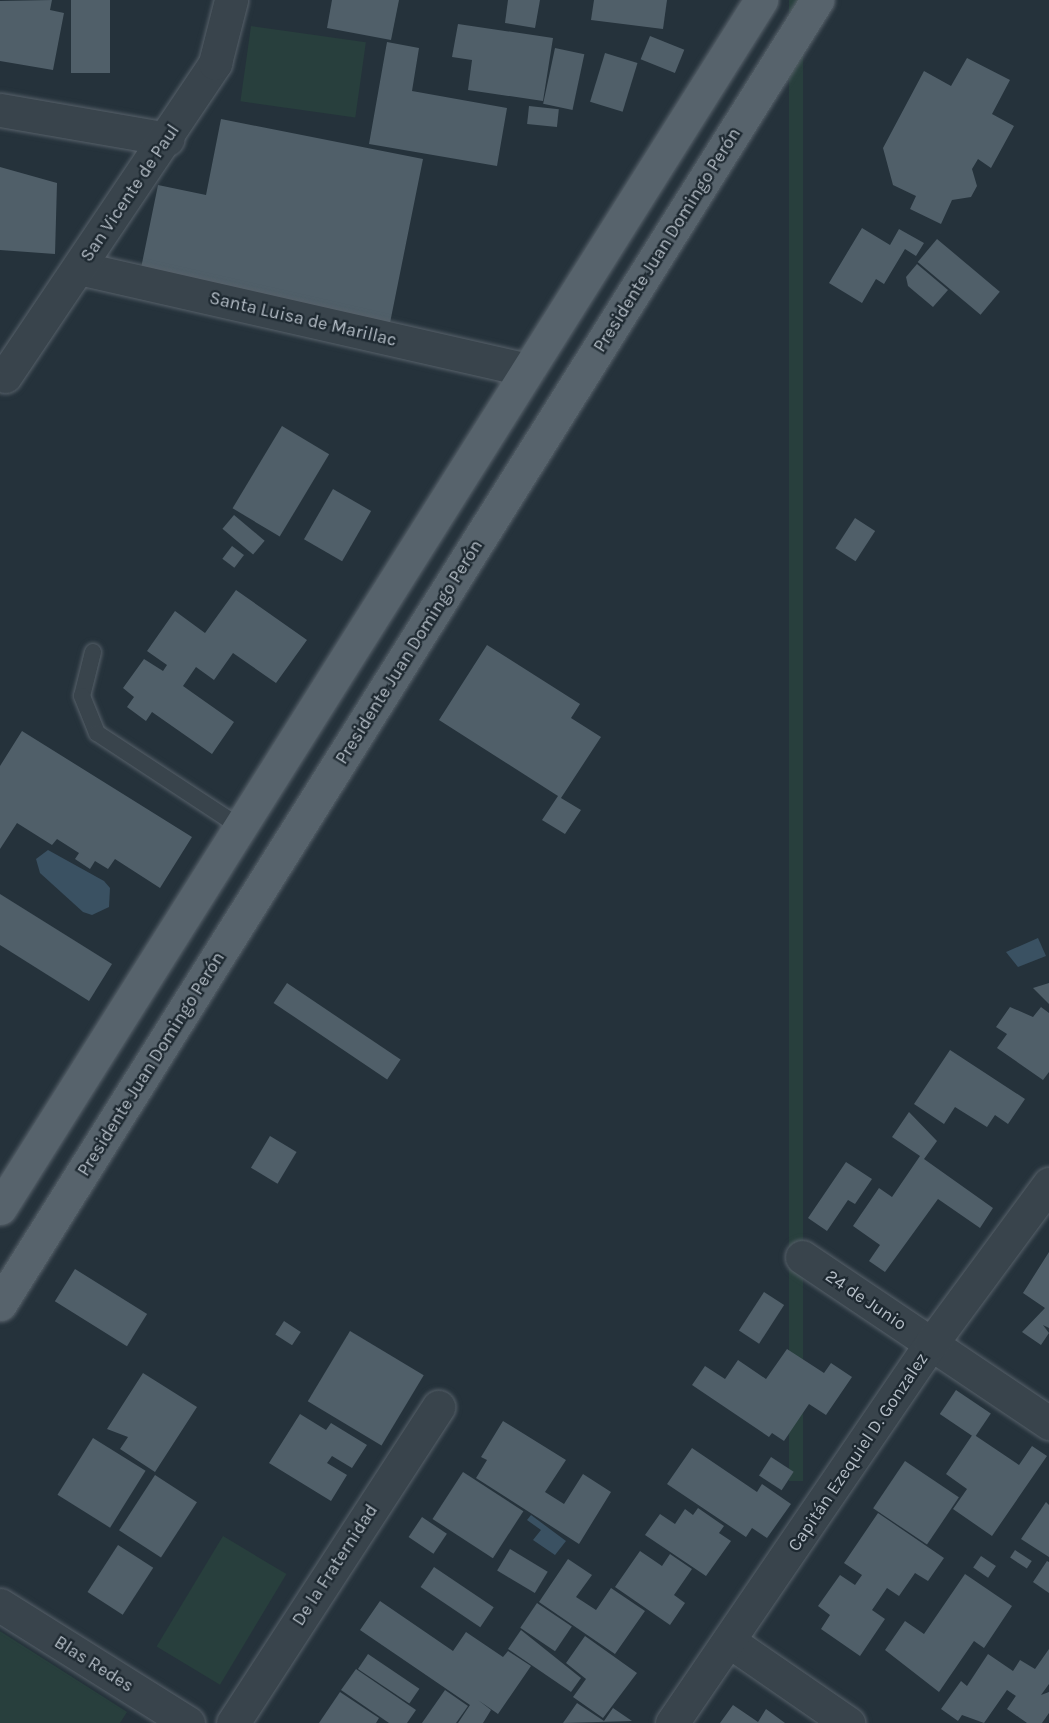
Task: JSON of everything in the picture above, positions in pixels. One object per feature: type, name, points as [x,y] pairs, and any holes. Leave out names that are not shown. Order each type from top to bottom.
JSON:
[{"type":"main road","points":[[1,1204],[761,0]]},
{"type":"main road","name":"Presidente Juan Domingo Perón","points":[[0,1304],[817,0]]},
{"type":"main road","points":[[439,510],[481,537]]},
{"type":"street","name":"San Vicente de Paul","points":[[5,376],[168,138],[215,63],[231,0]]},
{"type":"street","points":[[0,110],[168,138]]},
{"type":"street","name":"Santa Luisa de Marillac","points":[[80,268],[528,370]]},
{"type":"street","name":"Capitán Ezequiel D. Gonzalez","points":[[672,1723],[931,1344],[1049,1184]]},
{"type":"street","name":"24 de Junio","points":[[802,1257],[1049,1423]]},
{"type":"street","name":"De la Fraternidad","points":[[233,1723],[438,1407]]},
{"type":"street","name":"Blas Redes","points":[[0,1605],[189,1723]]},
{"type":"street","points":[[729,1641],[848,1723]]},
{"type":"lane","points":[[93,652],[82,696],[97,734],[240,827]]},
{"type":"green space","points":[[789,0],[803,0],[803,1481],[789,1481]]},
{"type":"green space","points":[[251,26],[366,42],[355,117],[240,101]]},
{"type":"green space","points":[[223,1536],[286,1574],[220,1685],[157,1647]]},
{"type":"green space","points":[[0,1631],[127,1712],[120,1723],[0,1723]]},
{"type":"water","points":[[48,850],[104,881],[110,888],[109,907],[92,915],[83,912],[40,873],[36,859]]},
{"type":"water","points":[[1038,938],[1046,956],[1018,967],[1006,952]]},
{"type":"water","points":[[531,1515],[566,1541],[555,1555],[533,1540],[541,1530],[527,1520]]},
{"type":"building","points":[[52,0],[50,10],[64,13],[53,70],[0,61],[0,1]]},
{"type":"building","points":[[71,0],[110,0],[110,73],[71,73]]},
{"type":"building","points":[[332,0],[399,0],[391,40],[327,28]]},
{"type":"building","points":[[508,0],[540,0],[535,28],[505,23]]},
{"type":"building","points":[[594,0],[667,0],[663,29],[591,20]]},
{"type":"building","points":[[458,24],[553,38],[543,101],[468,90],[472,60],[452,57]]},
{"type":"building","points":[[650,36],[684,50],[675,73],[641,59]]},
{"type":"building","points":[[387,42],[419,48],[412,91],[507,108],[497,166],[369,144]]},
{"type":"building","points":[[555,48],[584,54],[572,110],[543,104]]},
{"type":"building","points":[[605,53],[638,63],[623,112],[590,102]]},
{"type":"building","points":[[967,58],[1010,80],[992,114],[1014,126],[991,168],[978,159],[972,169],[977,186],[971,197],[952,200],[941,224],[910,209],[916,196],[893,185],[883,148],[924,71],[951,86]]},
{"type":"building","points":[[529,106],[559,109],[557,127],[527,124]]},
{"type":"building","points":[[221,119],[423,159],[390,323],[140,273],[158,185],[206,195]]},
{"type":"building","points":[[0,167],[57,183],[55,254],[0,250]]},
{"type":"building","points":[[862,228],[890,245],[899,229],[924,243],[916,256],[905,249],[884,284],[876,279],[862,303],[829,283]]},
{"type":"building","points":[[937,239],[1000,292],[981,315],[918,262]]},
{"type":"building","points":[[917,264],[948,290],[933,307],[908,286],[906,277]]},
{"type":"building","points":[[282,426],[329,454],[280,537],[233,508]]},
{"type":"building","points":[[333,489],[371,511],[342,561],[304,539]]},
{"type":"building","points":[[234,515],[265,541],[253,555],[222,529]]},
{"type":"building","points":[[855,518],[875,531],[856,561],[835,548]]},
{"type":"building","points":[[232,546],[244,555],[234,568],[222,559]]},
{"type":"building","points":[[236,590],[307,640],[276,683],[233,653],[214,680],[196,667],[183,686],[234,722],[212,754],[152,712],[146,721],[127,707],[134,697],[123,688],[144,659],[163,671],[167,665],[147,651],[175,611],[205,633]]},
{"type":"building","points":[[487,645],[580,704],[571,718],[601,737],[561,798],[581,810],[565,834],[542,820],[558,796],[439,720]]},
{"type":"building","points":[[22,731],[192,837],[160,888],[115,859],[108,869],[95,861],[90,869],[75,859],[79,853],[57,839],[52,845],[17,823],[0,849],[0,766]]},
{"type":"building","points":[[0,894],[112,964],[89,1001],[0,945]]},
{"type":"building","points":[[287,983],[401,1060],[387,1080],[274,1003]]},
{"type":"building","points":[[1049,983],[1049,1004],[1033,988]]},
{"type":"building","points":[[1010,1007],[1033,1017],[1041,1007],[1049,1013],[1049,1072],[1043,1080],[997,1048],[1007,1034],[996,1027]]},
{"type":"building","points":[[950,1050],[1025,1099],[1008,1124],[995,1115],[987,1127],[955,1107],[944,1124],[914,1104]]},
{"type":"building","points":[[909,1112],[937,1141],[924,1159],[993,1208],[980,1228],[938,1199],[885,1272],[869,1261],[880,1245],[853,1226],[879,1188],[892,1197],[920,1156],[892,1137]]},
{"type":"building","points":[[270,1136],[297,1152],[278,1184],[251,1168]]},
{"type":"building","points":[[846,1162],[872,1179],[855,1204],[848,1200],[827,1231],[808,1218]]},
{"type":"building","points":[[1049,1252],[1049,1328],[1043,1325],[1049,1333],[1041,1345],[1022,1332],[1045,1308],[1023,1293]]},
{"type":"building","points":[[75,1269],[147,1314],[127,1346],[55,1301]]},
{"type":"building","points":[[764,1292],[784,1305],[759,1344],[739,1331]]},
{"type":"building","points":[[284,1321],[301,1332],[292,1345],[275,1334]]},
{"type":"building","points":[[350,1331],[424,1375],[381,1446],[308,1401]]},
{"type":"building","points":[[787,1349],[824,1373],[831,1363],[852,1377],[826,1415],[809,1404],[784,1441],[772,1433],[769,1437],[692,1385],[705,1366],[725,1379],[738,1360],[766,1379]]},
{"type":"building","points":[[143,1373],[197,1407],[155,1472],[120,1449],[128,1437],[107,1429]]},
{"type":"building","points":[[956,1390],[991,1413],[975,1438],[940,1414]]},
{"type":"building","points":[[300,1414],[326,1430],[331,1423],[367,1445],[352,1468],[332,1456],[327,1463],[347,1475],[331,1501],[269,1463]]},
{"type":"building","points":[[503,1421],[566,1460],[545,1492],[564,1504],[583,1474],[611,1492],[579,1544],[476,1478],[487,1460],[481,1457]]},
{"type":"building","points":[[973,1434],[1019,1465],[1032,1446],[1047,1456],[992,1536],[953,1509],[967,1489],[946,1474]]},
{"type":"building","points":[[93,1438],[146,1471],[110,1528],[57,1495]]},
{"type":"building","points":[[692,1448],[757,1492],[762,1484],[791,1504],[767,1538],[752,1528],[746,1537],[667,1484]]},
{"type":"building","points":[[771,1457],[794,1472],[782,1490],[759,1475]]},
{"type":"building","points":[[905,1461],[959,1497],[927,1545],[873,1508]]},
{"type":"building","points":[[463,1472],[523,1511],[493,1558],[433,1519]]},
{"type":"building","points":[[155,1475],[197,1502],[161,1558],[119,1530]]},
{"type":"building","points":[[1046,1502],[1049,1505],[1049,1557],[1021,1539]]},
{"type":"building","points":[[698,1508],[724,1526],[719,1533],[731,1541],[706,1576],[645,1535],[660,1514],[675,1524],[685,1509],[693,1515]]},
{"type":"building","points":[[878,1513],[944,1558],[928,1581],[915,1573],[899,1596],[887,1588],[872,1610],[885,1619],[860,1656],[821,1629],[830,1615],[818,1606],[840,1575],[855,1585],[862,1575],[844,1563]]},
{"type":"building","points":[[422,1517],[447,1534],[433,1554],[409,1537]]},
{"type":"building","points":[[118,1545],[153,1568],[123,1615],[88,1592]]},
{"type":"building","points":[[510,1549],[548,1572],[535,1593],[497,1570]]},
{"type":"building","points":[[1015,1550],[1032,1561],[1027,1568],[1010,1558]]},
{"type":"building","points":[[640,1551],[662,1566],[670,1554],[692,1569],[674,1595],[685,1603],[670,1625],[615,1587]]},
{"type":"building","points":[[981,1556],[996,1566],[988,1578],[973,1568]]},
{"type":"building","points":[[568,1559],[592,1575],[576,1597],[596,1610],[611,1588],[645,1611],[615,1654],[539,1602]]},
{"type":"building","points":[[1047,1561],[1049,1562],[1049,1593],[1033,1582]]},
{"type":"building","points":[[434,1567],[494,1607],[480,1627],[421,1587]]},
{"type":"building","points":[[965,1574],[1012,1606],[984,1648],[974,1641],[939,1692],[885,1650],[905,1621],[924,1634]]},
{"type":"building","points":[[380,1601],[453,1651],[466,1632],[503,1657],[508,1651],[531,1666],[498,1714],[478,1700],[491,1710],[483,1723],[458,1723],[470,1705],[360,1630]]},
{"type":"building","points":[[537,1603],[572,1626],[555,1651],[520,1628]]},
{"type":"building","points":[[521,1630],[581,1678],[571,1692],[508,1649]]},
{"type":"building","points":[[585,1636],[637,1673],[603,1718],[573,1697],[586,1679],[566,1663]]},
{"type":"building","points":[[1049,1649],[1049,1684],[1041,1695],[1049,1692],[1049,1713],[1042,1723],[1027,1723],[1007,1709],[1016,1696],[1007,1690],[984,1723],[962,1715],[958,1721],[941,1709],[961,1681],[967,1686],[988,1654],[1013,1671],[1020,1660],[1035,1669]]},
{"type":"building","points":[[368,1654],[419,1689],[409,1704],[358,1669]]},
{"type":"building","points":[[356,1669],[416,1710],[407,1723],[389,1723],[341,1690]]},
{"type":"building","points":[[445,1690],[468,1706],[456,1723],[422,1723]]},
{"type":"building","points":[[340,1692],[379,1718],[376,1723],[319,1723]]},
{"type":"building","points":[[577,1703],[604,1721],[613,1708],[632,1721],[563,1723]]},
{"type":"building","points":[[733,1705],[758,1722],[766,1709],[785,1723],[720,1723]]}]
